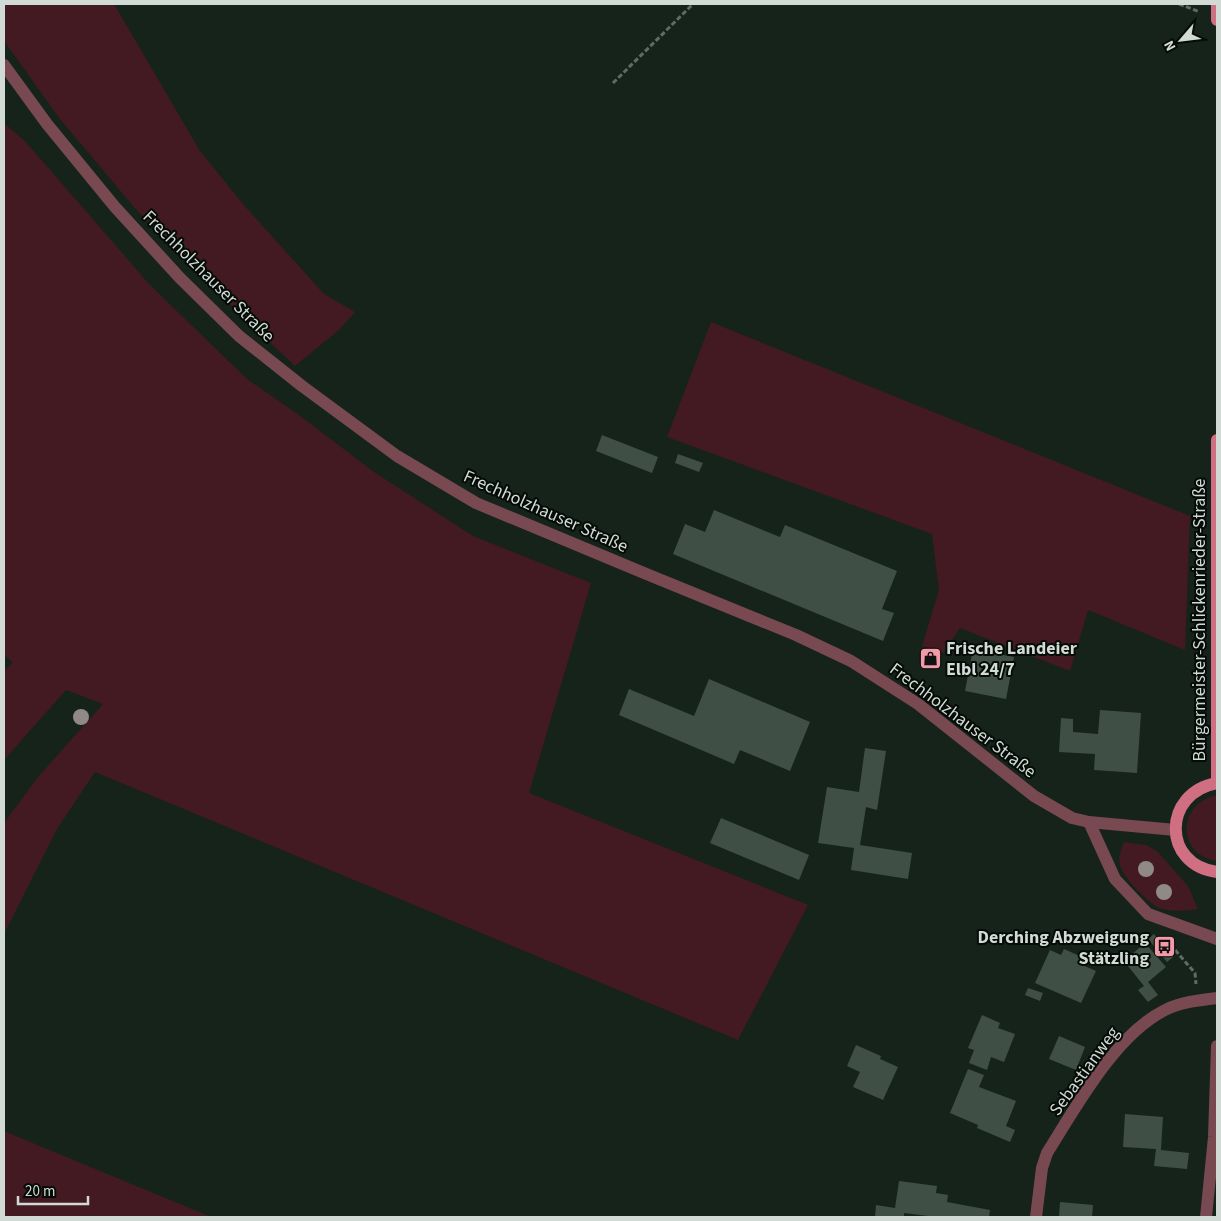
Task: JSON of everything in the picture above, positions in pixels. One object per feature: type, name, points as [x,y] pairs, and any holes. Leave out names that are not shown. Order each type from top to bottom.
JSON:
[{"type":"main road","points":[[1217,4],[1217,20]]},
{"type":"main road","name":"Bürgermeister-Schlickenrieder-Straße","points":[[1217,440],[1217,783]]},
{"type":"main road","points":[[1217,783],[1206,785],[1196,790],[1187,798],[1180,808],[1175,830],[1182,851],[1189,860],[1198,867],[1217,872]]},
{"type":"street","name":"Frechholzhauser Straße","points":[[4,65],[48,124],[115,207],[180,278],[240,336],[302,386],[397,456],[476,503],[796,635],[851,661],[918,704],[1034,796],[1072,818],[1089,822],[1175,830]]},
{"type":"street","points":[[1089,822],[1115,879],[1148,914],[1217,939]]},
{"type":"street","name":"Sebastianweg","points":[[1036,1217],[1042,1168],[1048,1153],[1108,1060],[1136,1030],[1166,1010],[1197,1000],[1217,998]]},
{"type":"street","points":[[1206,1217],[1214,1137],[1217,1046]]},
{"type":"path","points":[[613,83],[694,4]]},
{"type":"path","points":[[1165,947],[1169,943],[1195,973],[1197,1000]]},
{"type":"shaded area","points":[[4,4],[114,4],[200,151],[243,204],[324,294],[355,312],[340,329],[295,366],[200,276],[133,206],[60,119],[4,41]]},
{"type":"shaded area","points":[[4,123],[25,141],[150,285],[247,379],[299,415],[374,472],[473,536],[591,583],[529,793],[808,905],[738,1040],[95,772],[57,829],[4,934],[4,823],[38,777],[103,704],[66,690],[4,760],[4,671],[13,662],[4,655]]},
{"type":"shaded area","points":[[711,322],[1190,516],[1185,650],[1088,610],[1070,671],[960,628],[943,653],[922,646],[939,590],[932,534],[667,437]]},
{"type":"shaded area","points":[[1217,795],[1217,861],[1204,857],[1194,849],[1188,840],[1187,829],[1189,818],[1194,808],[1204,800]]},
{"type":"shaded area","points":[[1124,842],[1146,845],[1157,851],[1188,886],[1198,909],[1168,910],[1159,908],[1149,901],[1136,889],[1122,870],[1119,859]]},
{"type":"shaded area","points":[[4,1131],[211,1217],[4,1217]]},
{"type":"building","points":[[602,435],[658,457],[652,473],[596,451]]},
{"type":"building","points":[[678,454],[703,463],[699,472],[675,463]]},
{"type":"building","points":[[714,510],[780,537],[785,525],[897,571],[882,609],[894,613],[883,641],[673,554],[685,524],[705,532]]},
{"type":"building","points":[[973,649],[1014,657],[1006,699],[965,691]]},
{"type":"building","name":"Frische Landeier Elbl 24/7","points":[[926,650],[939,655],[935,665],[921,660]]},
{"type":"building","points":[[709,679],[810,722],[790,771],[740,750],[734,764],[619,715],[629,689],[694,716]]},
{"type":"building","points":[[1100,710],[1141,713],[1137,773],[1094,770],[1095,754],[1059,752],[1061,718],[1073,719],[1073,732],[1098,734]]},
{"type":"building","points":[[865,748],[886,751],[877,810],[866,807],[860,845],[912,853],[908,879],[851,870],[854,848],[818,843],[827,787],[859,792]]},
{"type":"building","points":[[721,818],[809,855],[799,880],[710,843]]},
{"type":"building","points":[[1154,934],[1173,957],[1167,962],[1148,939]]},
{"type":"building","points":[[1145,943],[1166,967],[1148,982],[1158,995],[1148,1002],[1138,990],[1144,986],[1124,961]]},
{"type":"building","points":[[1064,949],[1082,957],[1080,964],[1096,971],[1081,1003],[1035,983],[1050,950],[1061,955]]},
{"type":"building","points":[[1028,988],[1043,993],[1040,1001],[1025,995]]},
{"type":"building","points":[[982,1015],[1000,1023],[998,1028],[1015,1034],[1004,1062],[991,1057],[987,1070],[969,1063],[974,1050],[968,1048]]},
{"type":"building","points":[[1059,1036],[1085,1047],[1076,1070],[1049,1059]]},
{"type":"building","points":[[856,1045],[881,1056],[880,1059],[898,1067],[883,1100],[853,1087],[860,1072],[847,1066]]},
{"type":"building","points":[[968,1069],[984,1075],[979,1087],[1016,1101],[1006,1126],[1015,1130],[1010,1142],[977,1128],[978,1125],[950,1113]]},
{"type":"building","points":[[1125,1114],[1163,1117],[1161,1150],[1189,1153],[1187,1169],[1154,1166],[1156,1149],[1123,1147]]},
{"type":"building","points":[[899,1181],[937,1186],[936,1193],[948,1195],[947,1202],[990,1210],[989,1217],[936,1217],[904,1213],[904,1217],[875,1217],[876,1205],[895,1208]]},
{"type":"building","points":[[1060,1202],[1093,1205],[1092,1217],[1059,1217]]},
{"type":"place","name":"Frische Landeier Elbl 24/7","points":[[930,658]]},
{"type":"place","name":"Derching Abzweigung Stätzling","points":[[1165,947]]}]
